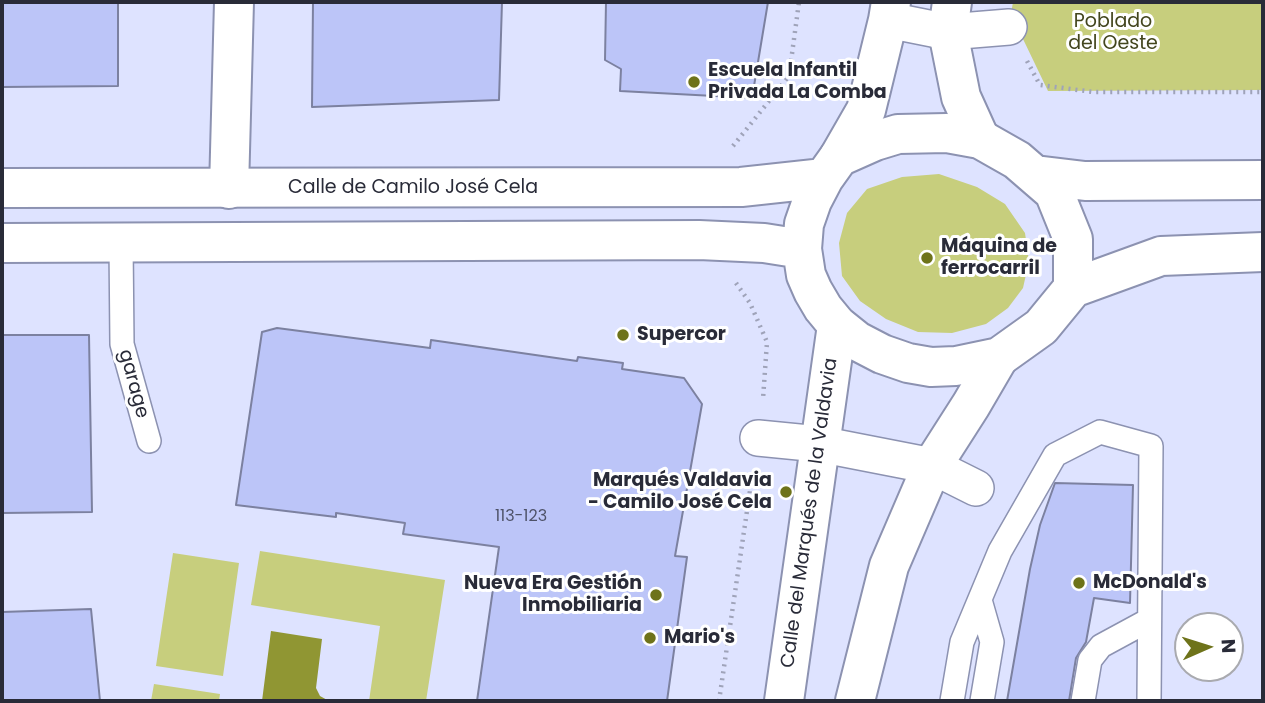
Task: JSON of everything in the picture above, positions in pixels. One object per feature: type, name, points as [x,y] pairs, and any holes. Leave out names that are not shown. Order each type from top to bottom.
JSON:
[{"type":"street","points":[[229,189],[234,2]]},
{"type":"street","points":[[1009,27],[950,17],[889,11],[866,110],[812,201],[804,224],[802,249],[806,275],[813,291],[837,325],[856,341],[908,363],[931,367],[956,366],[999,357],[1041,327],[1073,288],[1161,256],[1263,252]]},
{"type":"street","points":[[950,17],[961,97],[980,139],[1017,160],[1054,192],[1073,239],[1073,288]]},
{"type":"street","name":"Calle de Camilo José Cela","points":[[2,188],[741,187],[832,167],[875,141],[898,135],[947,134],[980,139]]},
{"type":"street","points":[[1035,175],[1085,181],[1263,180]]},
{"type":"street","points":[[2,243],[699,240],[764,243],[802,249]]},
{"type":"street","name":"Calle del Marqués de la Valdavia","points":[[784,701],[837,325]]},
{"type":"street","points":[[855,701],[889,566],[932,466],[999,357]]},
{"type":"street","points":[[758,438],[819,444],[932,466],[976,488]]},
{"type":"lane","name":"garage","points":[[121,243],[122,344],[149,441]]},
{"type":"lane","points":[[952,701],[962,642],[1000,551],[1055,455],[1100,432],[1151,446],[1149,701]]},
{"type":"lane","points":[[980,600],[992,642],[982,701]]},
{"type":"lane","points":[[1083,701],[1090,660],[1101,646],[1149,620]]},
{"type":"path","points":[[724,187],[732,146],[789,76],[799,2]]},
{"type":"path","points":[[1009,27],[1040,85],[1093,92],[1263,92]]},
{"type":"green space","name":"Poblado del Oeste","points":[[1013,2],[1263,2],[1263,90],[1048,91],[1011,14]]},
{"type":"green space","points":[[939,174],[977,187],[1005,204],[1025,233],[1029,261],[1023,288],[1008,308],[986,324],[952,333],[918,332],[886,319],[860,301],[842,276],[839,243],[847,213],[867,189],[902,177]]},
{"type":"green space","points":[[260,551],[445,580],[426,701],[369,701],[380,626],[251,605]]},
{"type":"green space","points":[[173,553],[239,563],[223,676],[156,666]]},
{"type":"green space","points":[[154,684],[220,694],[219,701],[151,701]]},
{"type":"shaded area","points":[[271,631],[322,639],[316,688],[320,696],[329,701],[262,701]]},
{"type":"building","points":[[2,2],[118,2],[118,86],[2,87]]},
{"type":"building","points":[[313,2],[502,2],[499,100],[312,107]]},
{"type":"building","points":[[606,2],[768,2],[752,98],[620,91],[621,69],[605,60]]},
{"type":"building","points":[[277,328],[430,348],[431,340],[577,361],[578,357],[623,363],[622,369],[684,378],[702,404],[675,556],[687,557],[667,701],[477,701],[499,547],[403,534],[405,523],[336,513],[336,517],[236,505],[262,332]]},
{"type":"building","points":[[2,335],[89,335],[92,512],[2,513]]},
{"type":"building","name":"McDonald's","points":[[1055,483],[1133,485],[1130,603],[1094,598],[1086,642],[1076,658],[1069,701],[1007,701],[1030,569],[1040,525]]},
{"type":"building","points":[[91,609],[100,701],[2,701],[2,612]]},
{"type":"place","name":"Escuela Infantil Privada La Comba","points":[[694,82]]},
{"type":"place","name":"Máquina de ferrocarril","points":[[927,258]]},
{"type":"place","name":"Supercor","points":[[623,335]]},
{"type":"place","name":"Marqués Valdavia - Camilo José Cela","points":[[786,492]]},
{"type":"place","name":"McDonald's","points":[[1079,583]]},
{"type":"place","name":"Nueva Era Gestión Inmobiliaria","points":[[656,595]]},
{"type":"place","name":"Mario's","points":[[650,638]]}]
